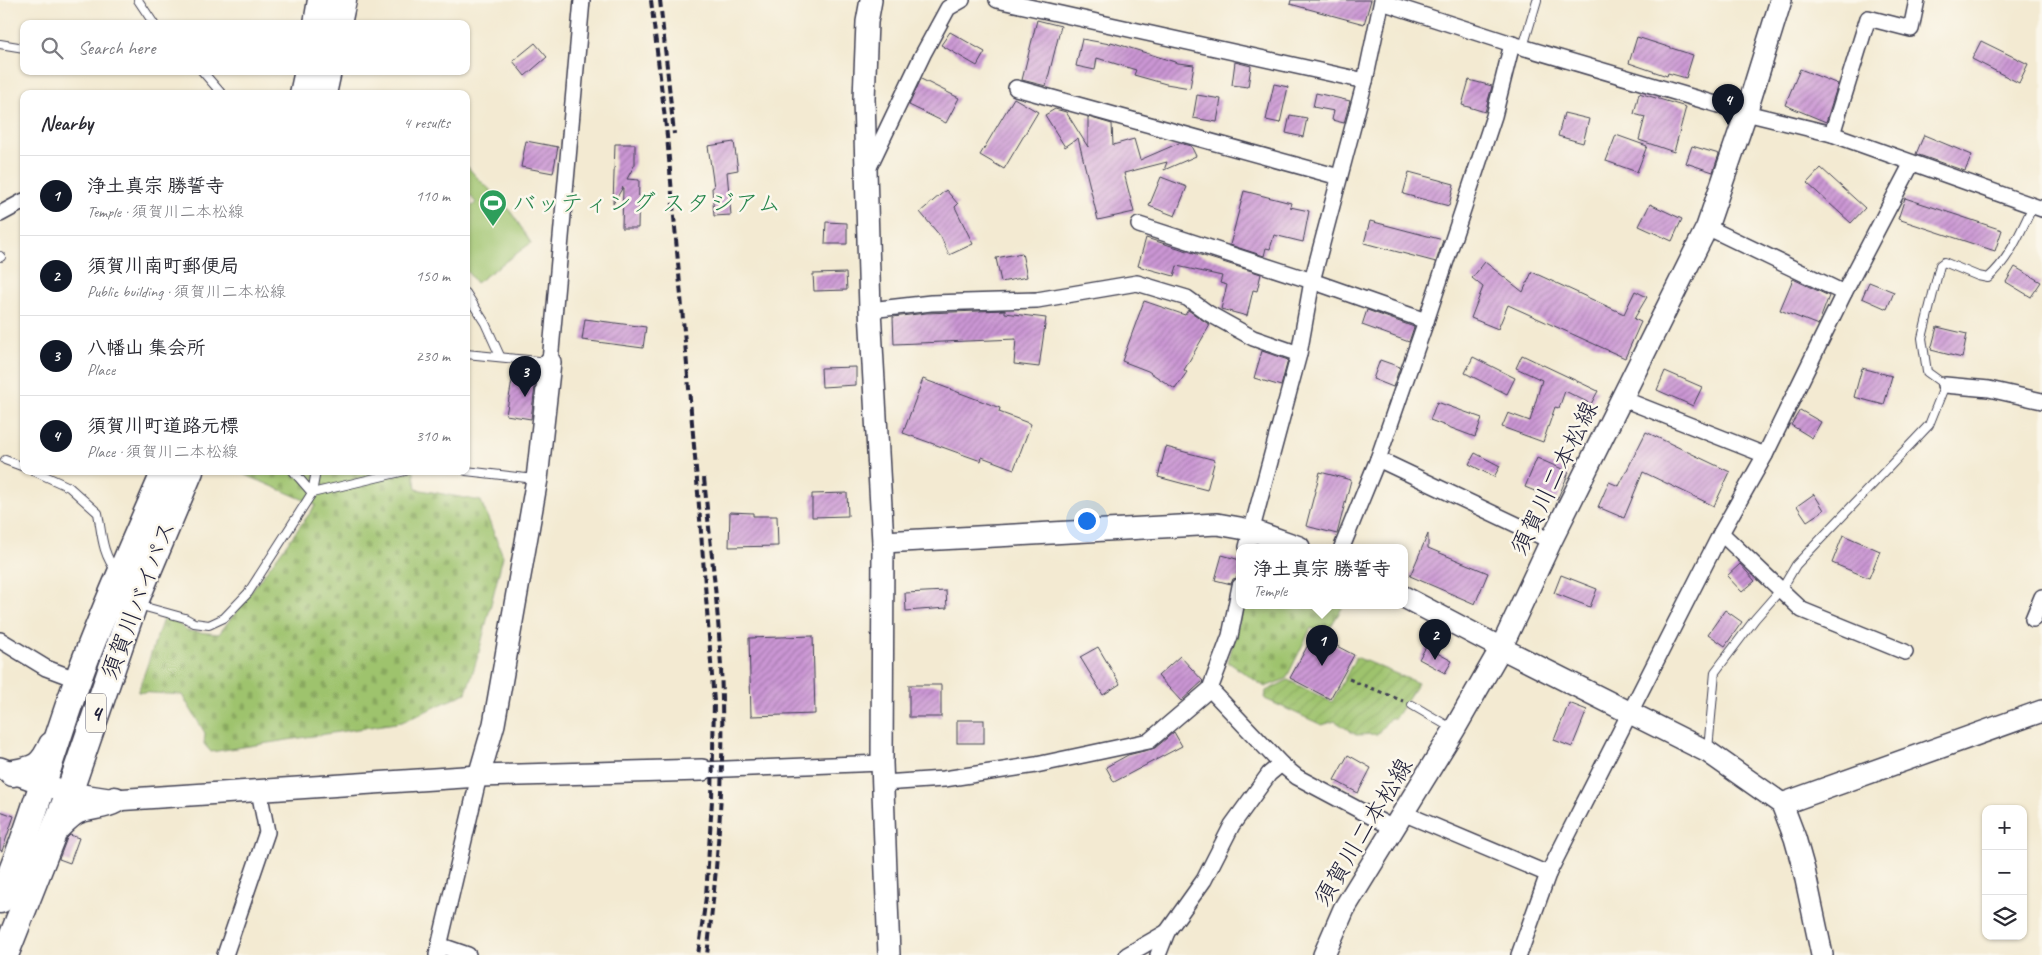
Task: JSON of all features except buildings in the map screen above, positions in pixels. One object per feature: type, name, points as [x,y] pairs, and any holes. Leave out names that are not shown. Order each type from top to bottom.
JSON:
[{"type":"highway","points":[[318,20],[321,0]]},
{"type":"highway","points":[[339,20],[343,0]]},
{"type":"highway","points":[[304,90],[307,75]]},
{"type":"highway","points":[[323,90],[327,75]]},
{"type":"highway","name":"須賀川バイパス","points":[[4,955],[55,830],[37,785],[121,574],[163,475]]},
{"type":"highway","name":"須賀川バイパス","points":[[37,785],[86,741],[134,604],[188,475]]},
{"type":"highway","points":[[5,889],[27,861],[49,804],[37,785],[57,782],[81,714],[106,681]]},
{"type":"highway","points":[[55,830],[70,814],[77,810],[106,805],[106,799],[87,780],[84,769],[86,741]]},
{"type":"street","points":[[468,955],[438,950],[479,776],[494,724],[537,479],[550,362],[582,0]]},
{"type":"street","points":[[871,0],[866,22],[864,99],[870,310],[883,542],[882,773],[889,955]]},
{"type":"street","points":[[866,174],[922,54],[948,8],[962,0]]},
{"type":"street","points":[[997,0],[1365,81]]},
{"type":"street","name":"須賀川二本松線","points":[[1324,955],[1344,909],[1454,730],[1501,648],[1551,541],[1707,227],[1746,113],[1781,0]]},
{"type":"street","points":[[1832,134],[1868,18],[1911,29],[1918,0]]},
{"type":"street","points":[[1249,538],[1299,354],[1312,281],[1365,81],[1382,1],[1518,45],[1746,113],[1832,134],[2037,208]]},
{"type":"street","points":[[1343,544],[1378,459],[1518,45]]},
{"type":"street","points":[[1016,88],[1339,177]]},
{"type":"street","points":[[1519,955],[1548,874],[1722,534],[1765,455],[1844,293],[1912,163]]},
{"type":"street","points":[[0,214],[20,203]]},
{"type":"street","points":[[1140,225],[1312,281],[1426,321]]},
{"type":"street","points":[[1707,227],[1844,293]]},
{"type":"street","points":[[870,310],[931,303],[1037,300],[1137,284],[1187,298],[1208,313],[1253,338],[1299,354]]},
{"type":"street","points":[[1945,385],[1989,389],[2042,401]]},
{"type":"street","points":[[1623,398],[1765,455]]},
{"type":"street","points":[[1378,459],[1551,541]]},
{"type":"street","points":[[883,542],[1217,524],[1249,538],[1282,544]]},
{"type":"street","points":[[1722,534],[1802,610],[1905,652]]},
{"type":"street","points":[[2033,619],[2042,597]]},
{"type":"street","points":[[1408,599],[1630,714],[1708,752],[1782,804],[1795,838],[1804,870],[1822,955]]},
{"type":"street","points":[[37,785],[106,799],[479,776],[702,770],[882,773],[944,779],[1036,765],[1149,741],[1210,689],[1230,636],[1236,606]]},
{"type":"street","points":[[0,640],[46,668],[78,680]]},
{"type":"street","points":[[1210,689],[1281,764],[1297,777],[1398,820],[1548,874]]},
{"type":"street","points":[[1782,804],[2042,711]]},
{"type":"street","points":[[1158,955],[1167,932],[1204,880],[1232,825],[1269,774],[1281,764]]},
{"type":"street","points":[[225,955],[267,832],[259,791]]},
{"type":"street","points":[[1127,955],[1167,932]]},
{"type":"lane","points":[[138,0],[151,20]]},
{"type":"lane","points":[[1518,45],[1537,0]]},
{"type":"lane","points":[[0,44],[20,47]]},
{"type":"lane","points":[[205,75],[219,90]]},
{"type":"lane","points":[[1708,752],[1715,672],[1780,589],[1796,565],[1929,425],[1945,385],[1927,372],[1922,338],[1940,265],[1944,262],[1978,276],[1988,278],[2007,257],[2037,208]]},
{"type":"lane","points":[[470,300],[485,323],[500,356]]},
{"type":"lane","points":[[470,354],[550,362]]},
{"type":"lane","points":[[6,460],[20,465]]},
{"type":"lane","points":[[470,471],[537,479]]},
{"type":"lane","points":[[43,475],[69,487],[98,513],[103,546],[109,562],[116,572],[121,574]]},
{"type":"lane","points":[[296,475],[312,493]]},
{"type":"lane","points":[[134,604],[185,618],[194,623],[209,625],[224,618],[248,593],[312,493],[315,475]]},
{"type":"lane","points":[[312,493],[388,475]]},
{"type":"lane","points":[[1412,706],[1454,730]]},
{"type":"path","points":[[1349,679],[1412,706]]},
{"type":"green space","name":"バッティング スタジアム","points":[[470,169],[507,207],[531,243],[476,283],[470,275],[470,207],[476,203],[470,195]]},
{"type":"green space","points":[[246,475],[414,475],[416,489],[481,501],[503,556],[478,656],[466,693],[402,722],[211,752],[204,744],[205,733],[182,695],[138,692],[165,613],[187,631],[219,634],[316,505]]},
{"type":"green space","points":[[1242,609],[1342,609],[1326,634],[1311,628],[1286,679],[1265,687],[1228,662]]},
{"type":"green space","points":[[1356,657],[1418,683],[1395,718],[1390,718],[1377,734],[1356,735],[1335,721],[1322,725],[1265,699],[1266,691],[1288,680],[1332,702]]},
{"type":"railway","points":[[651,0],[667,136],[714,702],[712,800],[706,897],[698,955]]},
{"type":"railway","points":[[660,0],[674,134]]},
{"type":"railway","points":[[704,478],[720,645],[722,733],[719,828],[707,955]]},
{"type":"place","name":"須賀川町道路元標","points":[[1728,125]]},
{"type":"place","name":"バッティング スタジアム","points":[[493,227]]},
{"type":"place","name":"八幡山 集会所","points":[[525,397]]},
{"type":"place","name":"須賀川南町郵便局","points":[[1435,660]]},
{"type":"place","name":"浄土真宗 勝誓寺","points":[[1322,666]]}]
